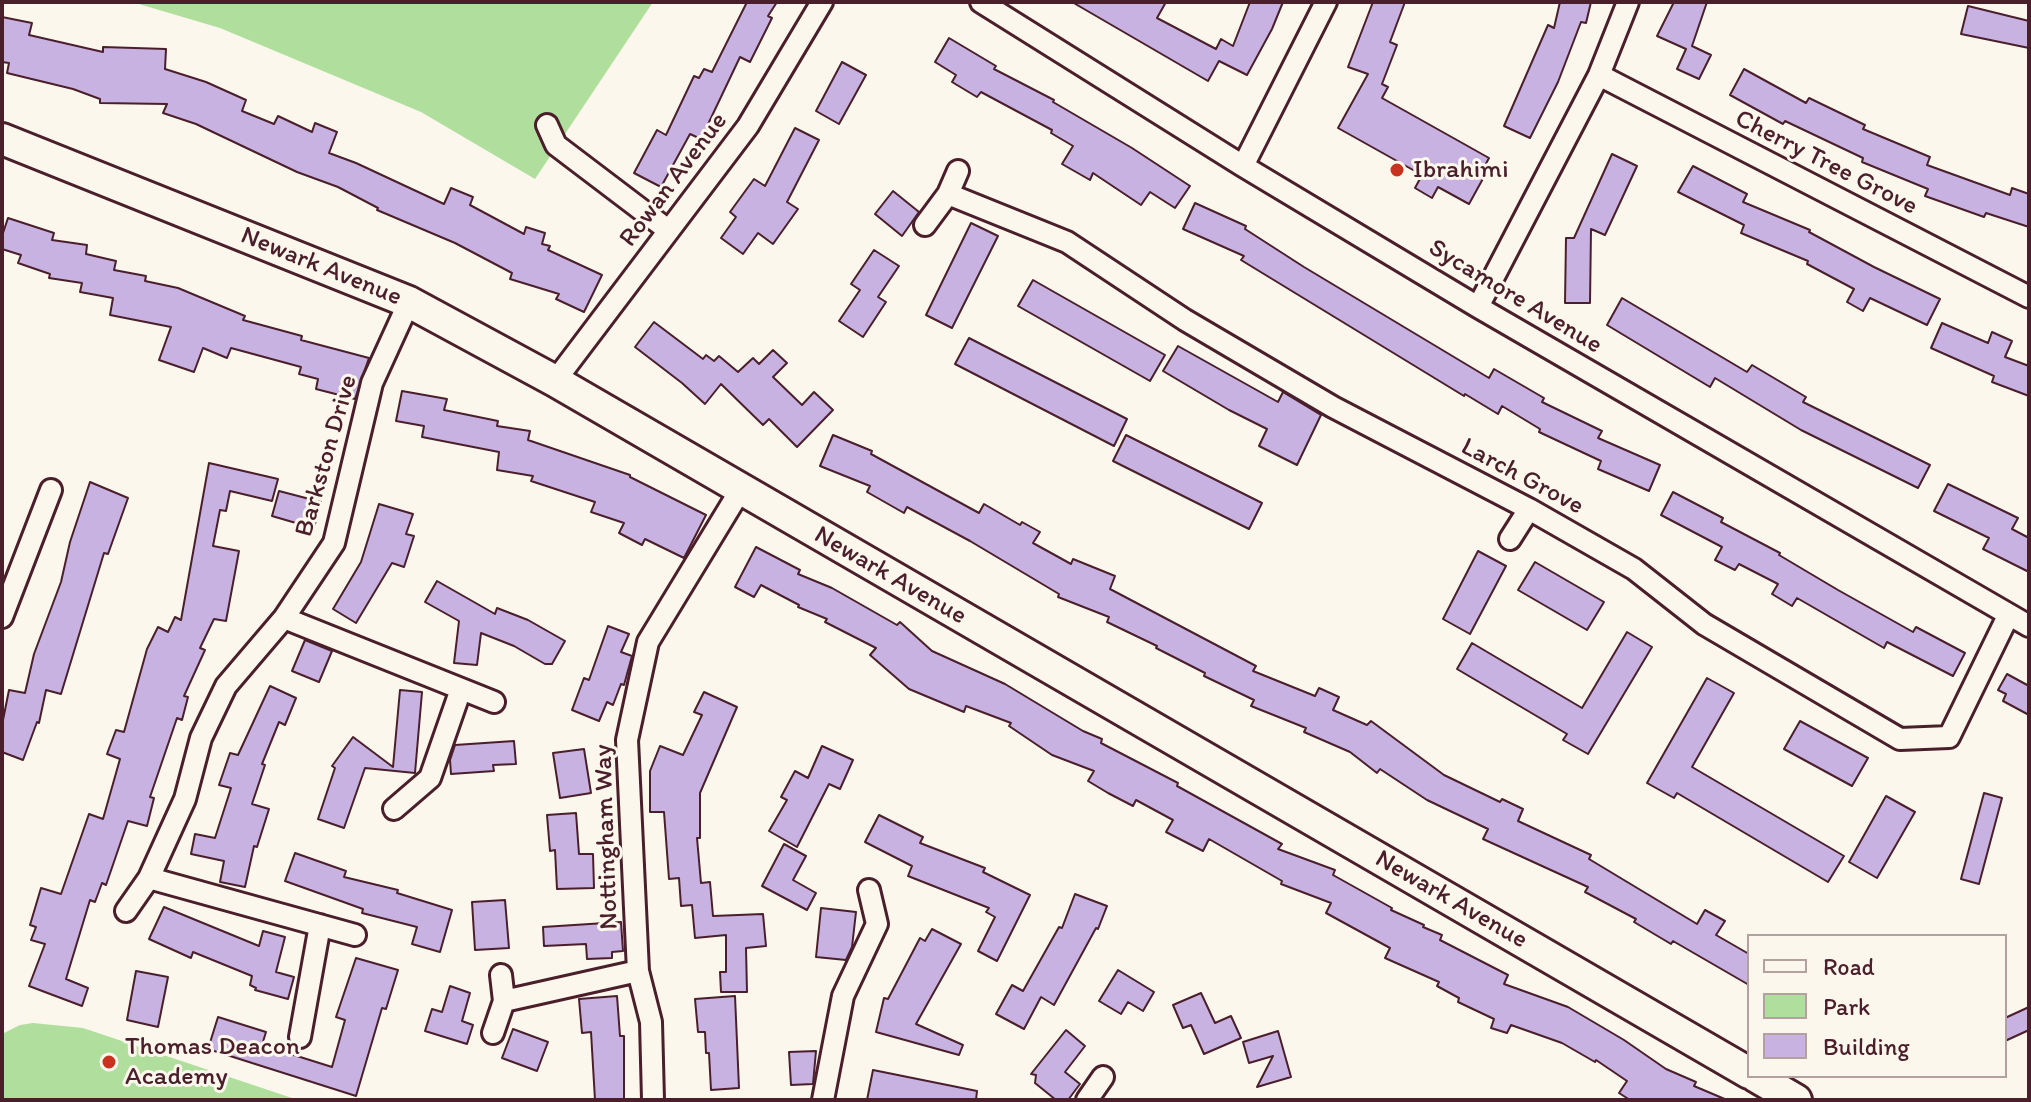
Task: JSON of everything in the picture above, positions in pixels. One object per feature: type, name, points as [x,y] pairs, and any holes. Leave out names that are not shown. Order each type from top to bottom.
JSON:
[{"type":"street","name":"Rowan Avenue","points":[[555,381],[748,126],[822,2]]},
{"type":"street","name":"Sycamore Avenue","points":[[981,2],[1243,166],[1478,307],[2029,626]]},
{"type":"street","points":[[1243,166],[1326,2]]},
{"type":"street","points":[[1478,307],[1599,75],[1628,2]]},
{"type":"street","name":"Cherry Tree Grove","points":[[1599,75],[2029,297]]},
{"type":"street","points":[[547,125],[556,145],[668,230]]},
{"type":"street","name":"Newark Avenue","points":[[2,139],[409,302],[555,381],[1747,1072]]},
{"type":"street","points":[[925,225],[948,194],[958,171]]},
{"type":"street","name":"Larch Grove","points":[[948,194],[1067,242],[1185,320],[1333,407],[1529,509],[1634,569],[1704,624],[1900,739],[1949,737],[2008,616]]},
{"type":"street","name":"Barkston Drive","points":[[126,911],[149,878],[185,799],[201,738],[226,686],[284,618],[334,543],[372,383],[409,302]]},
{"type":"street","name":"Nottingham Way","points":[[653,1100],[651,1022],[638,971],[627,740],[648,642],[741,489]]},
{"type":"street","points":[[2,617],[51,490]]},
{"type":"street","points":[[1510,539],[1529,509]]},
{"type":"street","points":[[284,618],[494,702]]},
{"type":"street","points":[[394,809],[430,778],[461,689]]},
{"type":"street","points":[[149,878],[355,935]]},
{"type":"street","points":[[823,1100],[843,996],[877,924],[869,890]]},
{"type":"street","points":[[300,1037],[320,925]]},
{"type":"street","points":[[504,1001],[638,971]]},
{"type":"street","points":[[493,1033],[504,1001],[501,975]]},
{"type":"street","points":[[1087,1100],[1103,1077]]},
{"type":"street","points":[[1758,1078],[1796,1100]]},
{"type":"green space","points":[[132,2],[653,2],[535,179],[421,112],[220,28]]},
{"type":"green space","name":"Thomas Deacon Academy","points":[[33,1023],[83,1028],[298,1100],[2,1100],[2,1034],[20,1025]]},
{"type":"building","points":[[747,2],[777,2],[768,16],[772,18],[750,62],[740,57],[701,139],[690,134],[661,187],[634,173],[657,130],[666,135],[694,76],[699,78],[704,69],[712,72]]},
{"type":"building","points":[[1072,2],[1166,2],[1157,18],[1216,49],[1221,39],[1233,46],[1250,2],[1283,2],[1247,75],[1219,61],[1208,81]]},
{"type":"building","points":[[1373,2],[1405,2],[1390,42],[1397,45],[1382,84],[1388,87],[1382,98],[1489,158],[1481,173],[1485,175],[1469,204],[1438,187],[1432,198],[1415,188],[1422,175],[1338,128],[1368,74],[1348,67]]},
{"type":"building","points":[[1560,2],[1591,2],[1586,23],[1581,22],[1558,82],[1530,138],[1504,126],[1548,25],[1554,28]]},
{"type":"building","points":[[1674,2],[1707,2],[1692,46],[1711,55],[1699,79],[1677,69],[1686,49],[1657,36]]},
{"type":"building","points":[[1968,6],[2029,21],[2029,48],[1961,34]]},
{"type":"building","points":[[2,17],[32,23],[29,35],[103,52],[103,47],[166,49],[165,69],[206,82],[246,100],[242,111],[274,124],[278,116],[312,132],[315,123],[337,132],[329,153],[444,204],[451,188],[473,197],[470,205],[524,234],[526,227],[545,233],[542,244],[550,246],[548,250],[602,275],[584,312],[556,299],[559,294],[510,279],[512,273],[455,243],[377,210],[338,187],[297,172],[196,124],[163,113],[167,104],[100,103],[100,99],[73,89],[7,73],[9,63],[2,62]]},
{"type":"building","points":[[949,38],[996,66],[994,69],[1054,100],[1190,186],[1175,208],[1150,192],[1141,205],[1093,173],[1090,180],[1062,164],[1073,146],[1051,133],[1052,130],[981,92],[977,97],[952,82],[956,75],[935,62]]},
{"type":"building","points":[[842,62],[866,75],[839,124],[816,111]]},
{"type":"building","points":[[1744,69],[1806,103],[1809,98],[1865,125],[1863,129],[1930,157],[1927,165],[2010,195],[2012,188],[2029,194],[2029,227],[1986,213],[1984,217],[1925,196],[1928,189],[1862,162],[1863,158],[1785,121],[1783,124],[1730,95]]},
{"type":"building","points":[[795,128],[819,140],[787,202],[798,209],[773,244],[758,233],[743,254],[721,238],[736,217],[730,212],[754,179],[765,186]]},
{"type":"building","points":[[1612,154],[1637,166],[1605,235],[1591,229],[1590,303],[1565,303],[1566,238],[1574,238]]},
{"type":"building","points":[[1693,166],[1747,194],[1743,202],[1810,230],[1874,267],[1940,299],[1927,325],[1870,298],[1863,311],[1847,302],[1854,289],[1807,264],[1808,261],[1741,233],[1744,225],[1678,192]]},
{"type":"building","points":[[893,191],[919,212],[902,236],[875,214]]},
{"type":"building","points":[[1195,203],[1246,226],[1245,229],[1304,267],[1489,378],[1494,369],[1544,398],[1542,402],[1602,431],[1598,438],[1660,465],[1649,491],[1598,469],[1601,461],[1539,432],[1540,429],[1502,406],[1498,414],[1464,396],[1241,260],[1244,256],[1183,229]]},
{"type":"building","points":[[8,218],[54,233],[52,240],[87,245],[86,254],[116,261],[114,270],[146,276],[145,281],[178,288],[245,316],[243,320],[302,336],[301,340],[369,358],[355,399],[316,389],[318,379],[299,374],[301,367],[231,348],[227,358],[203,348],[194,372],[159,360],[171,327],[110,315],[113,298],[80,292],[82,283],[49,278],[50,274],[18,263],[21,255],[2,249],[2,236]]},
{"type":"building","points":[[971,223],[998,236],[952,328],[926,315]]},
{"type":"building","points":[[874,250],[899,266],[878,297],[886,302],[863,337],[839,321],[860,290],[851,284]]},
{"type":"building","points":[[1033,280],[1165,355],[1150,381],[1018,306]]},
{"type":"building","points":[[1622,298],[1747,372],[1752,365],[1806,397],[1803,402],[1930,465],[1918,488],[1801,430],[1715,378],[1710,387],[1607,325]]},
{"type":"building","points":[[654,322],[703,359],[706,355],[714,361],[719,356],[738,372],[753,358],[759,364],[773,350],[787,363],[773,377],[802,405],[814,392],[833,410],[797,447],[769,419],[763,425],[721,384],[705,404],[635,347]]},
{"type":"building","points":[[1942,323],[1988,343],[1992,332],[2012,341],[2005,357],[2029,366],[2029,396],[1992,382],[1994,376],[1931,348]]},
{"type":"building","points":[[969,338],[1127,419],[1114,446],[955,364]]},
{"type":"building","points":[[1178,346],[1278,402],[1283,392],[1321,415],[1297,465],[1259,446],[1267,429],[1163,371]]},
{"type":"building","points":[[402,391],[447,399],[444,410],[498,421],[497,426],[530,431],[528,440],[630,475],[706,515],[684,558],[645,539],[642,545],[619,533],[624,523],[591,512],[595,502],[531,481],[533,476],[497,470],[499,452],[422,437],[424,426],[396,421]]},
{"type":"building","points":[[833,435],[872,451],[871,454],[979,513],[984,504],[1020,525],[1022,522],[1040,532],[1033,543],[1071,564],[1073,559],[1115,576],[1110,589],[1256,666],[1253,671],[1315,696],[1319,688],[1339,697],[1333,710],[1367,725],[1371,721],[1444,775],[1500,802],[1502,799],[1523,809],[1518,821],[1591,855],[1589,859],[1697,924],[1705,910],[1725,921],[1716,935],[1747,953],[1747,984],[1634,922],[1636,919],[1585,892],[1588,887],[1483,839],[1488,829],[1427,800],[1380,769],[1377,773],[1350,752],[1304,732],[1306,728],[1251,706],[1254,700],[1107,622],[1109,617],[1058,597],[1059,594],[970,541],[907,507],[904,513],[867,492],[870,486],[820,466]]},
{"type":"building","points":[[1126,435],[1262,503],[1249,529],[1113,461]]},
{"type":"building","points":[[209,463],[278,479],[272,501],[230,491],[226,511],[220,510],[213,546],[239,551],[226,621],[214,619],[200,648],[205,650],[184,696],[188,697],[182,720],[177,718],[150,797],[154,798],[147,826],[128,821],[106,885],[102,883],[95,902],[90,900],[66,979],[88,988],[82,1006],[29,986],[45,944],[31,940],[36,927],[30,925],[41,888],[61,894],[89,814],[103,819],[120,759],[107,754],[116,730],[124,732],[147,649],[158,627],[168,632],[175,617],[181,620]]},
{"type":"building","points":[[90,482],[128,498],[108,554],[104,553],[61,694],[46,690],[39,723],[23,760],[2,752],[2,725],[9,690],[25,693],[34,654],[61,582],[70,542]]},
{"type":"building","points":[[1948,484],[2018,518],[2012,529],[2029,538],[2029,572],[1983,549],[1989,538],[1934,511]]},
{"type":"building","points":[[279,491],[321,502],[312,535],[294,530],[296,523],[272,516]]},
{"type":"building","points":[[1673,492],[1723,518],[1721,522],[1780,553],[1913,632],[1916,627],[1965,653],[1953,676],[1887,642],[1884,648],[1797,598],[1792,606],[1772,594],[1778,584],[1739,564],[1735,570],[1715,560],[1722,547],[1661,515]]},
{"type":"building","points":[[379,504],[413,514],[406,534],[414,536],[404,567],[392,563],[356,623],[333,609],[361,562]]},
{"type":"building","points":[[756,547],[800,570],[798,574],[832,588],[897,625],[900,622],[932,651],[1005,684],[1083,731],[1102,739],[1101,743],[1178,783],[1177,786],[1282,844],[1278,849],[1335,870],[1333,875],[1391,910],[1442,935],[1440,940],[1508,975],[1504,984],[1568,1007],[1666,1069],[1696,1082],[1694,1086],[1727,1100],[1630,1100],[1619,1093],[1627,1081],[1596,1060],[1562,1043],[1511,1025],[1507,1033],[1491,1028],[1494,1019],[1458,1002],[1459,998],[1437,986],[1439,982],[1385,958],[1390,948],[1326,913],[1331,903],[1281,884],[1282,881],[1209,839],[1203,851],[1166,832],[1173,820],[1136,800],[1133,806],[1108,793],[1088,781],[1094,771],[1052,755],[1009,726],[1011,723],[966,706],[964,712],[909,689],[870,655],[876,648],[825,622],[827,619],[798,607],[761,585],[754,597],[735,587]]},
{"type":"building","points":[[1478,551],[1506,566],[1470,634],[1443,619]]},
{"type":"building","points":[[1535,562],[1604,602],[1587,630],[1518,590]]},
{"type":"building","points":[[437,581],[495,614],[497,608],[528,620],[565,641],[552,664],[545,664],[514,646],[481,633],[477,665],[454,663],[459,621],[425,602]]},
{"type":"building","points":[[608,626],[629,634],[621,652],[632,656],[624,685],[621,684],[613,705],[607,702],[599,721],[572,710],[584,678],[589,680]]},
{"type":"building","points":[[1627,632],[1652,647],[1588,754],[1563,740],[1567,734],[1457,669],[1472,643],[1582,708]]},
{"type":"building","points":[[305,640],[332,651],[319,682],[292,671]]},
{"type":"building","points":[[2007,674],[2029,686],[2029,715],[2003,701],[2006,694],[1998,690]]},
{"type":"building","points":[[1707,678],[1734,693],[1692,767],[1844,856],[1828,882],[1677,793],[1674,798],[1647,783]]},
{"type":"building","points":[[270,686],[296,698],[285,725],[279,722],[262,764],[265,765],[252,804],[269,809],[257,847],[254,846],[245,887],[220,882],[224,861],[191,854],[195,834],[215,838],[231,788],[219,785],[230,753],[238,755]]},
{"type":"building","points":[[400,690],[422,692],[415,773],[365,768],[344,828],[318,819],[335,768],[332,766],[353,737],[393,767]]},
{"type":"building","points":[[704,692],[737,707],[700,793],[700,838],[697,838],[701,883],[710,882],[713,916],[763,914],[766,946],[746,948],[747,992],[721,992],[720,972],[726,972],[726,935],[695,938],[692,905],[681,906],[679,878],[669,879],[664,812],[650,812],[650,771],[660,746],[683,755],[702,715],[694,712]]},
{"type":"building","points":[[1800,721],[1868,758],[1852,786],[1784,749]]},
{"type":"building","points":[[514,741],[516,764],[493,765],[494,771],[451,774],[450,760],[455,745]]},
{"type":"building","points":[[822,746],[853,760],[840,789],[829,784],[797,847],[769,831],[787,800],[781,797],[795,771],[808,778]]},
{"type":"building","points":[[584,749],[591,793],[560,798],[553,753]]},
{"type":"building","points":[[1984,793],[2002,798],[1979,884],[1961,879]]},
{"type":"building","points":[[1886,796],[1915,812],[1877,878],[1849,862]]},
{"type":"building","points":[[576,813],[579,854],[593,854],[594,888],[557,889],[555,850],[550,851],[547,815]]},
{"type":"building","points":[[879,815],[923,837],[920,843],[985,868],[983,872],[1030,895],[997,961],[978,951],[995,917],[986,912],[989,908],[908,876],[912,866],[865,842]]},
{"type":"building","points":[[784,844],[806,856],[793,880],[816,893],[807,910],[762,886]]},
{"type":"building","points":[[295,853],[346,871],[344,877],[398,890],[397,893],[452,910],[440,952],[412,944],[417,927],[362,913],[363,909],[285,881]]},
{"type":"building","points":[[1075,894],[1107,906],[1098,929],[1054,1005],[1041,997],[1024,1029],[996,1014],[1012,985],[1023,991],[1059,927],[1062,928]]},
{"type":"building","points":[[505,900],[509,948],[475,950],[472,902]]},
{"type":"building","points":[[164,907],[259,946],[263,931],[285,937],[276,972],[294,977],[288,999],[255,990],[250,985],[252,976],[193,952],[191,958],[149,939]]},
{"type":"building","points":[[821,908],[856,912],[852,947],[846,960],[816,957]]},
{"type":"building","points":[[621,922],[623,951],[612,952],[612,958],[587,959],[586,944],[544,946],[543,927]]},
{"type":"building","points":[[932,929],[961,944],[916,1024],[963,1045],[959,1055],[876,1032],[884,998],[888,999],[920,938],[925,941]]},
{"type":"building","points":[[356,958],[398,970],[386,1009],[382,1008],[356,1096],[208,1049],[218,1017],[266,1032],[262,1045],[332,1067],[345,1020],[336,1017]]},
{"type":"building","points":[[1118,970],[1154,992],[1143,1011],[1128,1002],[1121,1014],[1099,1001]]},
{"type":"building","points":[[136,971],[168,977],[158,1027],[127,1020]]},
{"type":"building","points":[[450,986],[470,993],[462,1021],[473,1025],[467,1044],[425,1031],[432,1009],[442,1012]]},
{"type":"building","points":[[1201,993],[1215,1023],[1231,1016],[1241,1038],[1204,1054],[1191,1025],[1183,1028],[1173,1005]]},
{"type":"building","points":[[617,996],[620,1036],[624,1036],[624,1100],[595,1100],[591,1032],[582,1033],[579,999]]},
{"type":"building","points":[[735,996],[739,1088],[711,1090],[709,1053],[706,1053],[705,1032],[698,1032],[695,999]]},
{"type":"building","points":[[2029,1007],[2029,1030],[2007,1040],[2007,1017]]},
{"type":"building","points":[[513,1029],[548,1042],[537,1071],[502,1058]]},
{"type":"building","points":[[1066,1030],[1085,1046],[1065,1072],[1080,1084],[1068,1100],[1056,1100],[1035,1083],[1036,1075],[1031,1074]]},
{"type":"building","points":[[1278,1031],[1291,1077],[1257,1087],[1273,1056],[1249,1063],[1243,1042]]},
{"type":"building","points":[[816,1051],[813,1084],[791,1085],[789,1052]]},
{"type":"building","points":[[873,1070],[977,1091],[976,1100],[867,1100]]},
{"type":"place","name":"Ibrahimi","points":[[1397,170]]},
{"type":"place","name":"Thomas Deacon Academy","points":[[109,1062]]}]
